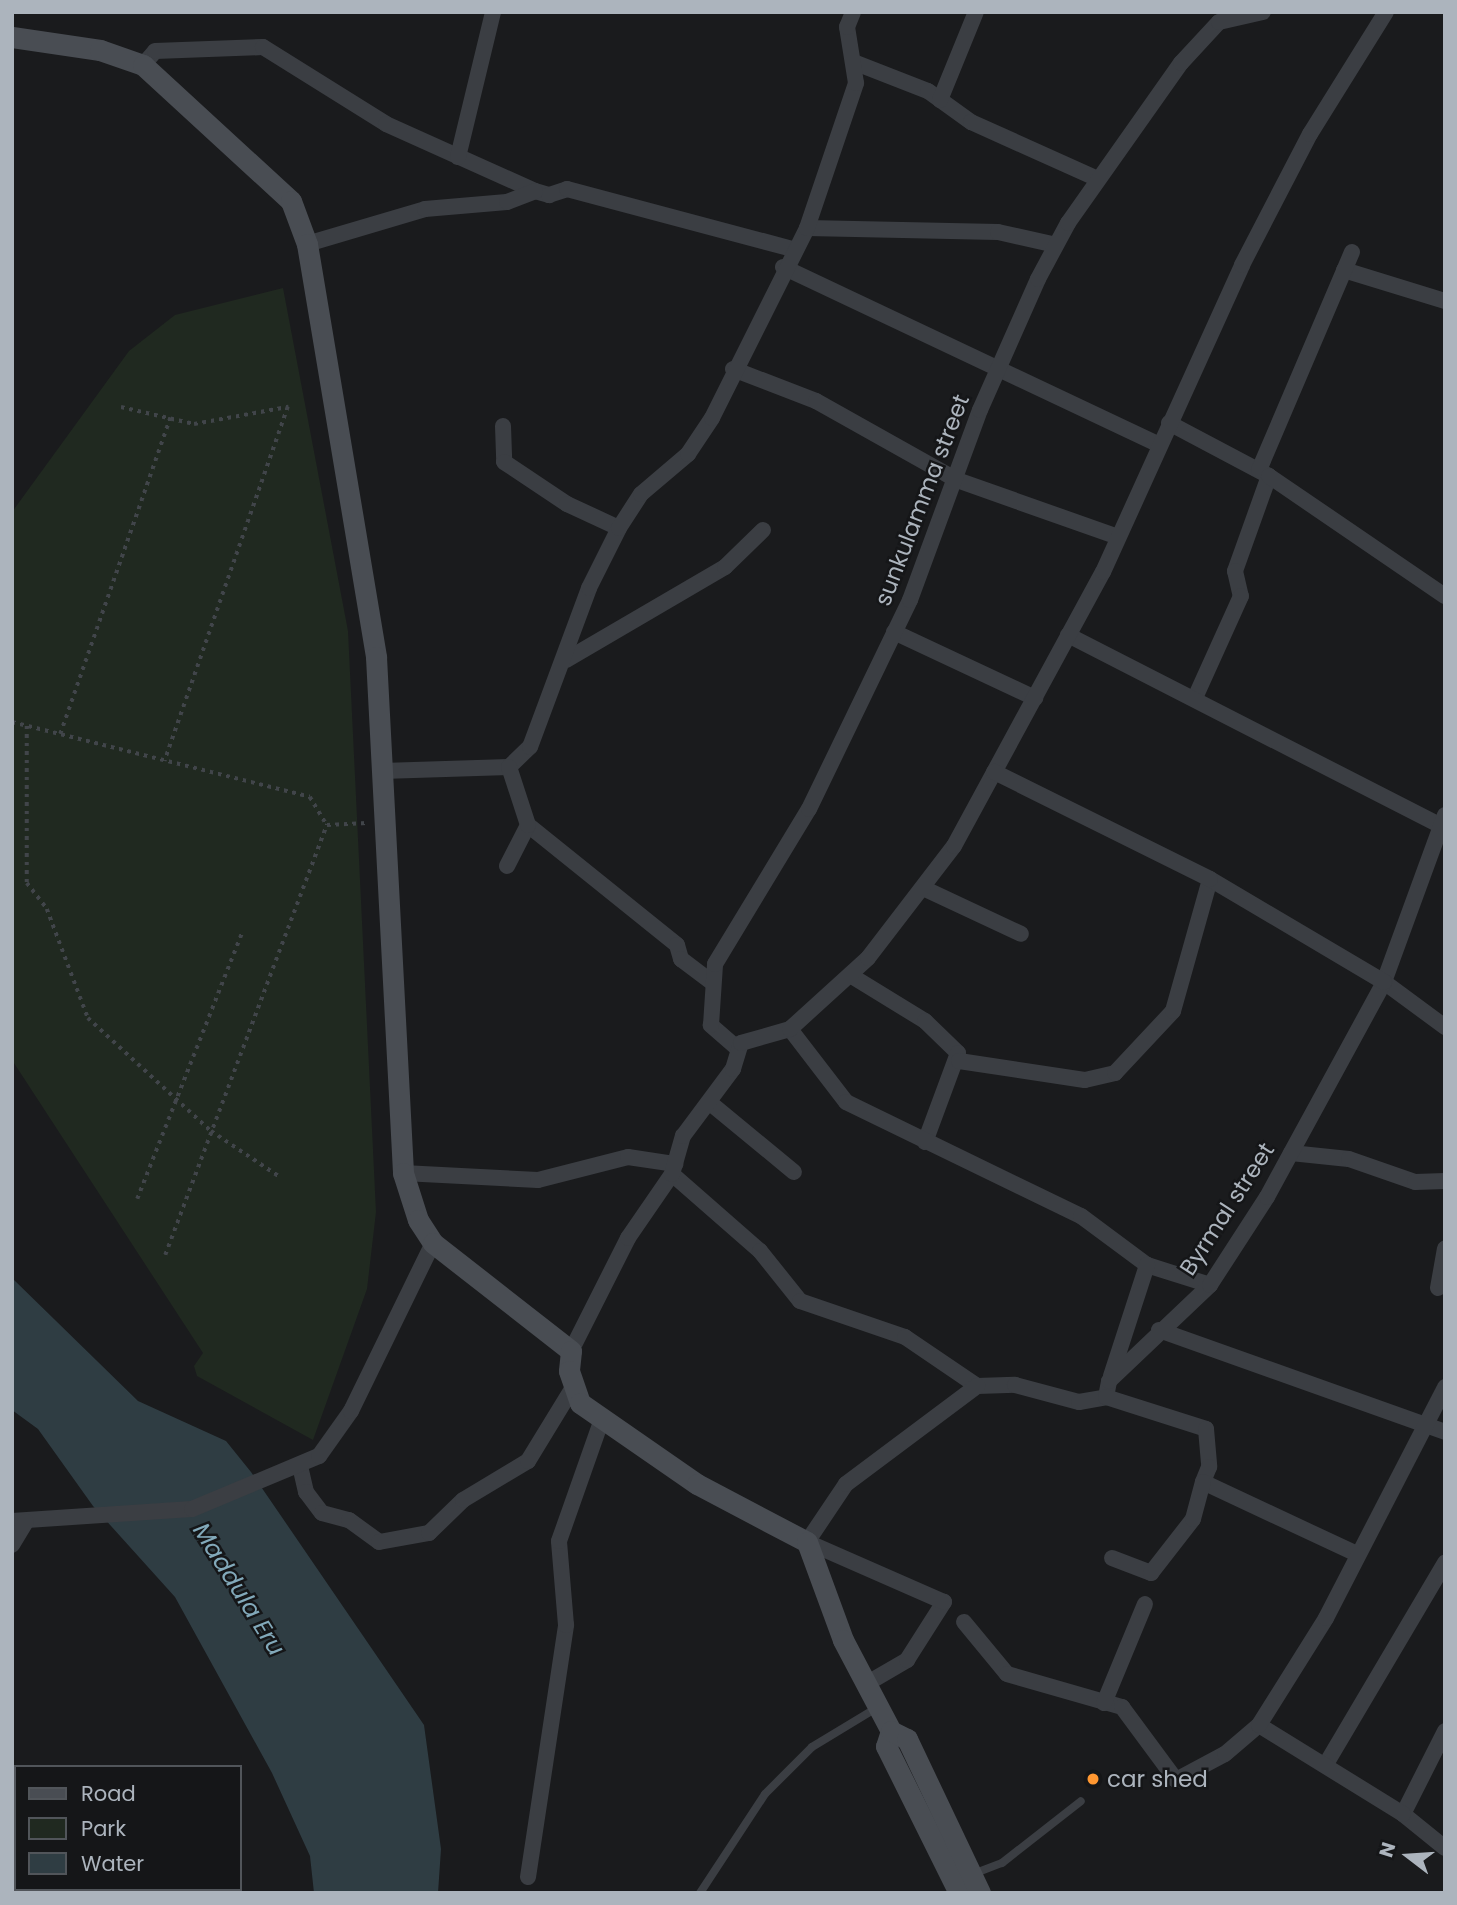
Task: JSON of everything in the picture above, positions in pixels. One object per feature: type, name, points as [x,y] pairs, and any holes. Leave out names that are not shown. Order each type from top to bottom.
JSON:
[{"type":"main road","points":[[12,37],[100,50],[143,65],[291,201],[307,244],[376,657],[403,1173],[418,1220],[433,1243],[571,1351],[572,1389],[602,1419],[697,1484],[807,1542],[866,1684],[891,1731],[887,1746],[966,1885]]},
{"type":"street","points":[[458,157],[493,12]]},
{"type":"street","points":[[382,771],[509,767],[530,747],[566,660],[589,588],[619,528],[641,494],[688,454],[783,267],[807,228],[856,83],[856,63],[847,27],[853,12]]},
{"type":"street","points":[[940,100],[976,12]]},
{"type":"street","name":"sunkulamma street","points":[[737,1048],[711,1025],[715,964],[809,808],[894,632],[957,480],[997,372],[1056,245],[1098,179],[1221,17],[1262,12]]},
{"type":"street","points":[[571,1351],[628,1238],[674,1169],[683,1136],[733,1069],[737,1048],[790,1029],[850,975],[923,888],[954,846],[1035,698],[1118,537],[1169,423],[1310,134],[1386,12]]},
{"type":"street","points":[[143,65],[155,51],[263,47],[386,124],[535,191],[549,195],[566,189],[793,249]]},
{"type":"street","points":[[856,63],[940,100],[971,122],[1098,179]]},
{"type":"street","points":[[307,244],[425,209],[507,202],[535,191]]},
{"type":"street","points":[[807,228],[998,232],[1056,245]]},
{"type":"street","points":[[1195,698],[1241,596],[1235,571],[1264,473],[1352,251]]},
{"type":"street","points":[[783,267],[997,372],[1159,445]]},
{"type":"street","points":[[1344,270],[1445,301]]},
{"type":"street","points":[[733,369],[816,401],[957,480],[1118,537]]},
{"type":"street","points":[[1169,423],[1264,473],[1445,596]]},
{"type":"street","points":[[503,426],[504,462],[568,504],[619,528]]},
{"type":"street","points":[[566,660],[725,567],[763,530]]},
{"type":"street","points":[[894,632],[1035,698]]},
{"type":"street","points":[[1068,635],[1195,698],[1442,828]]},
{"type":"street","points":[[509,767],[528,825],[677,944],[681,959],[713,983]]},
{"type":"street","points":[[994,772],[1210,879],[1384,982],[1445,1027]]},
{"type":"street","points":[[507,866],[528,825]]},
{"type":"street","name":"Byrmal street","points":[[1108,1389],[1159,1330],[1210,1285],[1291,1153],[1384,982],[1442,828]]},
{"type":"street","points":[[850,975],[925,1021],[959,1061],[1085,1080],[1115,1073],[1173,1011],[1210,879]]},
{"type":"street","points":[[923,888],[1021,934]]},
{"type":"street","points":[[790,1029],[846,1102],[1081,1216],[1147,1265],[1210,1285]]},
{"type":"street","points":[[925,1142],[959,1061]]},
{"type":"street","points":[[709,1102],[794,1172]]},
{"type":"street","points":[[1291,1153],[1349,1159],[1415,1182],[1445,1181]]},
{"type":"street","points":[[403,1173],[538,1180],[628,1157],[674,1169],[760,1251],[800,1301],[905,1337],[977,1386]]},
{"type":"street","points":[[12,1545],[19,1522],[192,1509],[300,1466],[336,1437],[433,1243]]},
{"type":"street","points":[[1438,1288],[1445,1249]]},
{"type":"street","points":[[1108,1389],[1147,1265]]},
{"type":"street","points":[[1159,1330],[1445,1432]]},
{"type":"street","points":[[866,1684],[907,1660],[944,1602],[807,1542],[846,1484],[977,1386],[1015,1385],[1079,1402],[1108,1389],[1206,1429],[1209,1467],[1192,1519],[1151,1573],[1112,1558]]},
{"type":"street","points":[[964,1622],[1007,1674],[1122,1707],[1175,1780],[1225,1754],[1259,1725],[1357,1554],[1423,1424],[1445,1387]]},
{"type":"street","points":[[300,1466],[306,1492],[323,1513],[349,1520],[379,1542],[429,1533],[463,1500],[528,1461],[572,1389]]},
{"type":"street","points":[[528,1877],[566,1625],[559,1541],[602,1419]]},
{"type":"street","points":[[1203,1482],[1357,1554]]},
{"type":"street","points":[[1326,1764],[1445,1563]]},
{"type":"street","points":[[1104,1703],[1145,1604]]},
{"type":"street","points":[[1259,1725],[1403,1814],[1445,1848]]},
{"type":"street","points":[[1403,1814],[1445,1731]]},
{"type":"lane","points":[[701,1893],[765,1794],[812,1747],[878,1707]]},
{"type":"lane","points":[[966,1885],[1002,1863],[1081,1801]]},
{"type":"path","points":[[121,407],[194,424],[288,407],[165,761]]},
{"type":"path","points":[[60,734],[170,418]]},
{"type":"path","points":[[12,722],[310,797],[327,825]]},
{"type":"path","points":[[27,726],[27,883],[47,909],[88,1018],[176,1102],[211,1131],[280,1177]]},
{"type":"path","points":[[327,825],[384,823]]},
{"type":"path","points":[[165,1255],[327,825]]},
{"type":"path","points":[[137,1199],[242,933]]},
{"type":"green space","points":[[283,288],[348,631],[376,1212],[367,1289],[313,1440],[197,1376],[194,1366],[203,1353],[12,1060],[12,512],[129,351],[175,315]]},
{"type":"water","name":"Maddula Eru","points":[[12,1278],[138,1401],[226,1441],[251,1472],[424,1725],[441,1849],[438,1893],[314,1893],[310,1856],[272,1773],[175,1597],[93,1506],[38,1429],[12,1410]]},
{"type":"place","name":"car shed","points":[[1093,1779]]}]
